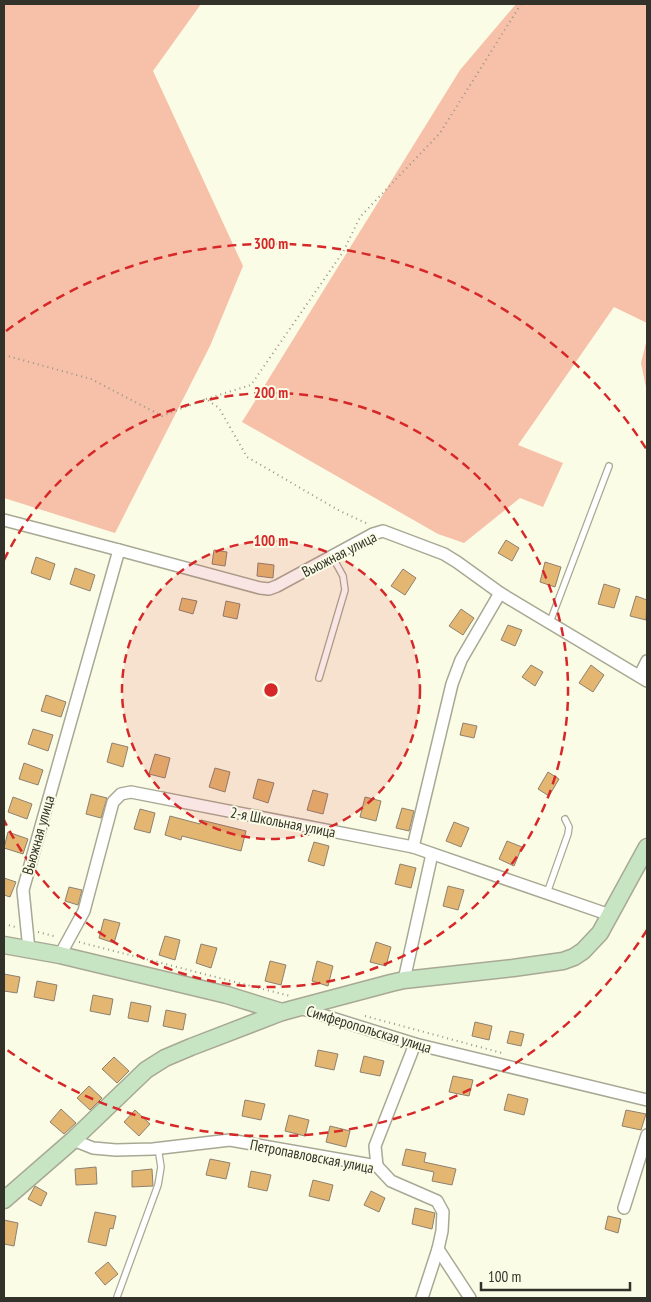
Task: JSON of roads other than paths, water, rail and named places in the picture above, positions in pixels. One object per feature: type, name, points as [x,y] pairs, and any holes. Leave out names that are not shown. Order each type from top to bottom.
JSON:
[{"type":"street","name":"Вьюжная улица","points":[[4,520],[260,588],[277,586],[373,534],[383,531],[444,554],[500,593],[644,678]]},
{"type":"street","name":"Вьюжная улица","points":[[29,950],[23,890],[119,550]]},
{"type":"street","points":[[413,847],[452,684],[461,660],[500,593]]},
{"type":"street","points":[[644,678],[647,661]]},
{"type":"street","name":"2-я Школьная улица","points":[[60,955],[84,911],[113,802],[121,794],[131,792],[413,847],[610,915]]},
{"type":"street","points":[[300,1008],[404,980],[513,968],[563,961],[574,957],[592,944],[600,933],[647,848]]},
{"type":"street","points":[[404,980],[432,854]]},
{"type":"street","name":"Симферопольская улица","points":[[4,945],[60,955],[227,996],[282,1012],[300,1008],[415,1044],[647,1100]]},
{"type":"street","points":[[4,1200],[73,1140],[156,1063],[191,1046],[282,1012]]},
{"type":"street","points":[[377,1166],[375,1146],[415,1044]]},
{"type":"street","points":[[624,1208],[647,1134]]},
{"type":"street","name":"Петропавловская улица","points":[[73,1140],[93,1148],[158,1148],[230,1140],[377,1166],[391,1180],[437,1201],[442,1212],[442,1231],[438,1249],[422,1298]]},
{"type":"street","points":[[438,1249],[470,1298]]},
{"type":"lane","points":[[550,622],[609,466]]},
{"type":"lane","points":[[319,678],[345,590],[343,576],[332,556]]},
{"type":"lane","points":[[546,893],[568,834],[565,819]]},
{"type":"lane","points":[[117,1297],[158,1186],[160,1168],[158,1148]]}]
